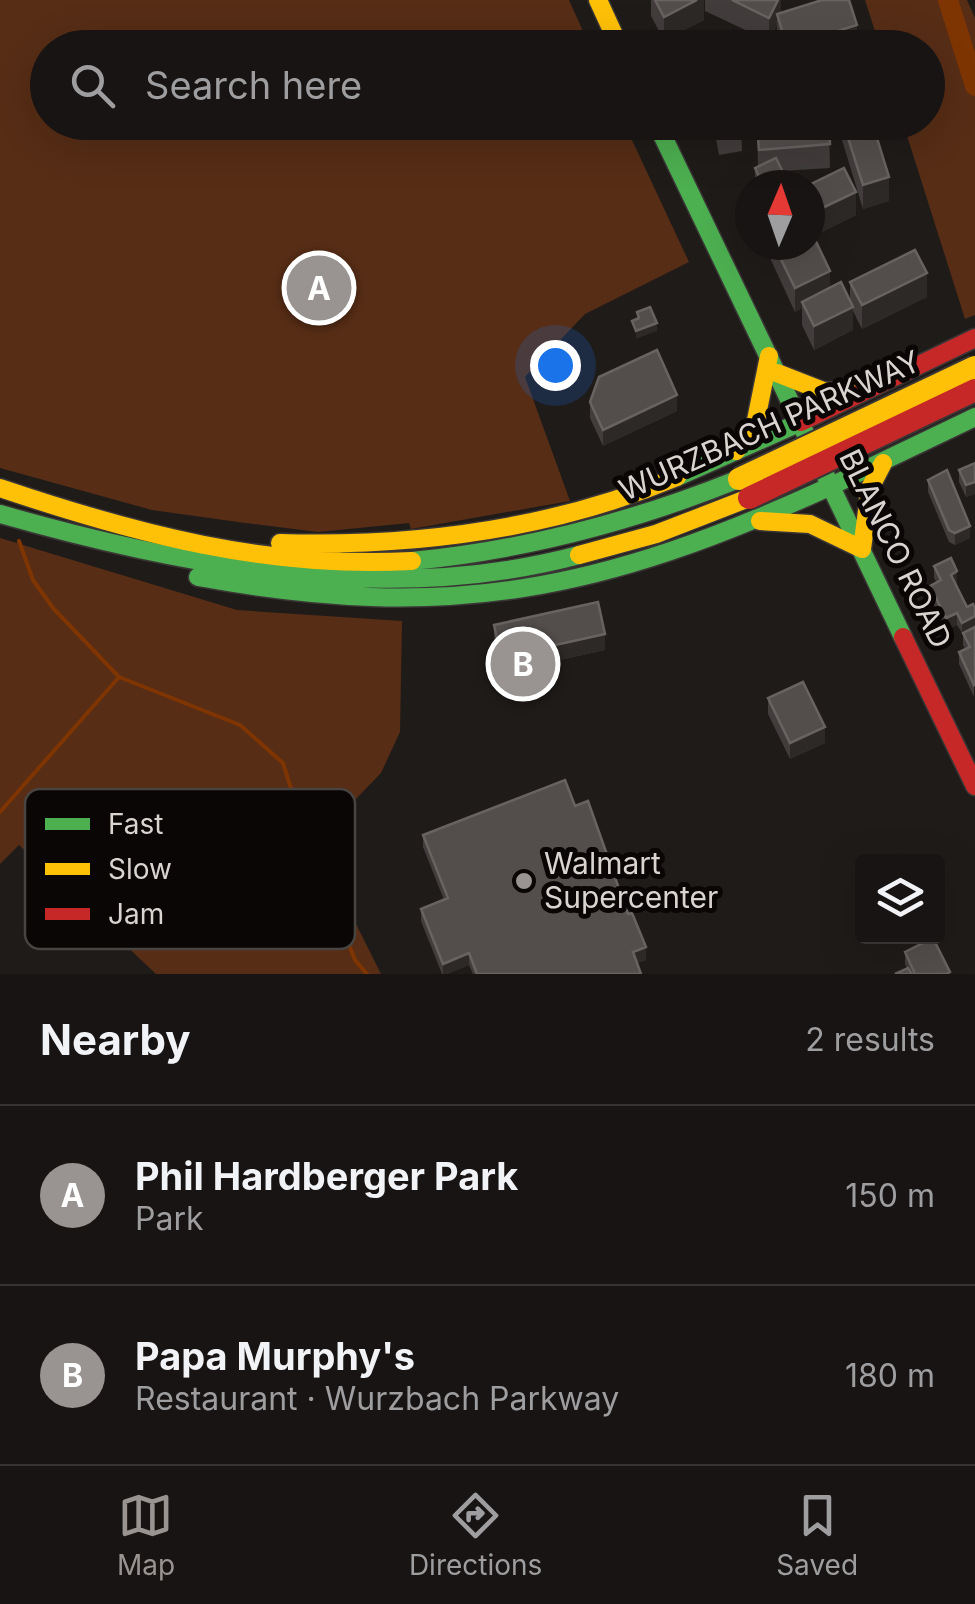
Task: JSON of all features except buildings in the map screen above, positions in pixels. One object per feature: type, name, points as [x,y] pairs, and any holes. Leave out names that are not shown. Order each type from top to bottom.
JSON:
[{"type":"main road","points":[[598,0],[612,30]]},
{"type":"main road","name":"BLANCO ROAD","points":[[665,140],[975,786]]},
{"type":"main road","name":"WURZBACH PARKWAY","points":[[134,531],[212,540],[331,544],[486,531],[622,498],[801,422],[973,339]]},
{"type":"main road","points":[[767,518],[782,492],[778,470],[763,456],[736,451],[755,425],[773,364],[822,391],[864,390],[856,410],[857,427],[872,453],[890,459]]},
{"type":"main road","name":"WURZBACH PARKWAY","points":[[0,514],[96,542],[230,568],[371,581],[458,576],[614,549],[690,525],[744,489],[975,367]]},
{"type":"main road","name":"WURZBACH PARKWAY","points":[[0,488],[134,531],[207,548],[287,558],[384,562],[490,556],[629,523],[744,489],[975,390]]},
{"type":"main road","points":[[96,542],[174,572],[243,587],[346,600],[426,600],[518,593],[622,572],[767,518],[975,418]]},
{"type":"main road","points":[[767,518],[810,524],[862,549],[870,488],[890,459]]},
{"type":"shaded area","points":[[0,0],[569,0],[582,30],[30,30],[30,140],[632,140],[689,262],[585,314],[525,377],[570,501],[411,529],[409,523],[318,532],[152,510],[0,468]]},
{"type":"shaded area","points":[[865,0],[967,0],[975,18],[975,315],[965,319],[908,140],[945,140],[945,30],[875,30]]},
{"type":"shaded area","points":[[0,538],[237,610],[402,621],[400,732],[381,773],[355,800],[355,789],[25,789],[25,851],[19,845],[0,864]]},
{"type":"shaded area","points":[[355,922],[381,974],[156,974],[129,949],[355,949]]},
{"type":"waterway","points":[[948,0],[975,86]]},
{"type":"waterway","points":[[19,541],[33,580],[53,608],[119,677],[240,725],[283,763],[291,789]]},
{"type":"waterway","points":[[0,812],[119,677]]},
{"type":"waterway","points":[[351,949],[367,974]]},
{"type":"traffic: fast","points":[[665,140],[903,637]]},
{"type":"traffic: fast","points":[[831,486],[975,417]]},
{"type":"traffic: fast","points":[[677,477],[801,422]]},
{"type":"traffic: fast","points":[[412,561],[497,550],[579,532],[739,479]]},
{"type":"traffic: fast","points":[[198,577],[288,591],[371,597],[448,596],[523,588],[596,573],[671,551],[831,486]]},
{"type":"traffic: fast","points":[[0,514],[142,550],[288,574],[434,578],[507,570],[579,555]]},
{"type":"traffic: slow","points":[[598,0],[612,30]]},
{"type":"traffic: slow","points":[[736,451],[755,425],[769,356]]},
{"type":"traffic: slow","points":[[739,479],[975,367]]},
{"type":"traffic: slow","points":[[777,373],[823,391],[854,392]]},
{"type":"traffic: slow","points":[[862,549],[870,488],[883,463]]},
{"type":"traffic: slow","points":[[280,543],[382,542],[482,531],[581,510],[677,477]]},
{"type":"traffic: slow","points":[[0,488],[102,520],[203,545],[306,559],[412,561]]},
{"type":"traffic: slow","points":[[579,555],[656,534],[749,498]]},
{"type":"traffic: slow","points":[[760,521],[810,524],[862,549]]},
{"type":"traffic: jam","points":[[801,422],[975,338]]},
{"type":"traffic: jam","points":[[749,498],[975,390]]},
{"type":"traffic: jam","points":[[903,637],[975,786]]},
{"type":"place","name":"Phil Hardberger Park","points":[[319,288]]},
{"type":"place","name":"Papa Murphy's","points":[[523,664]]},
{"type":"place","name":"Walmart Supercenter","points":[[524,881]]}]
